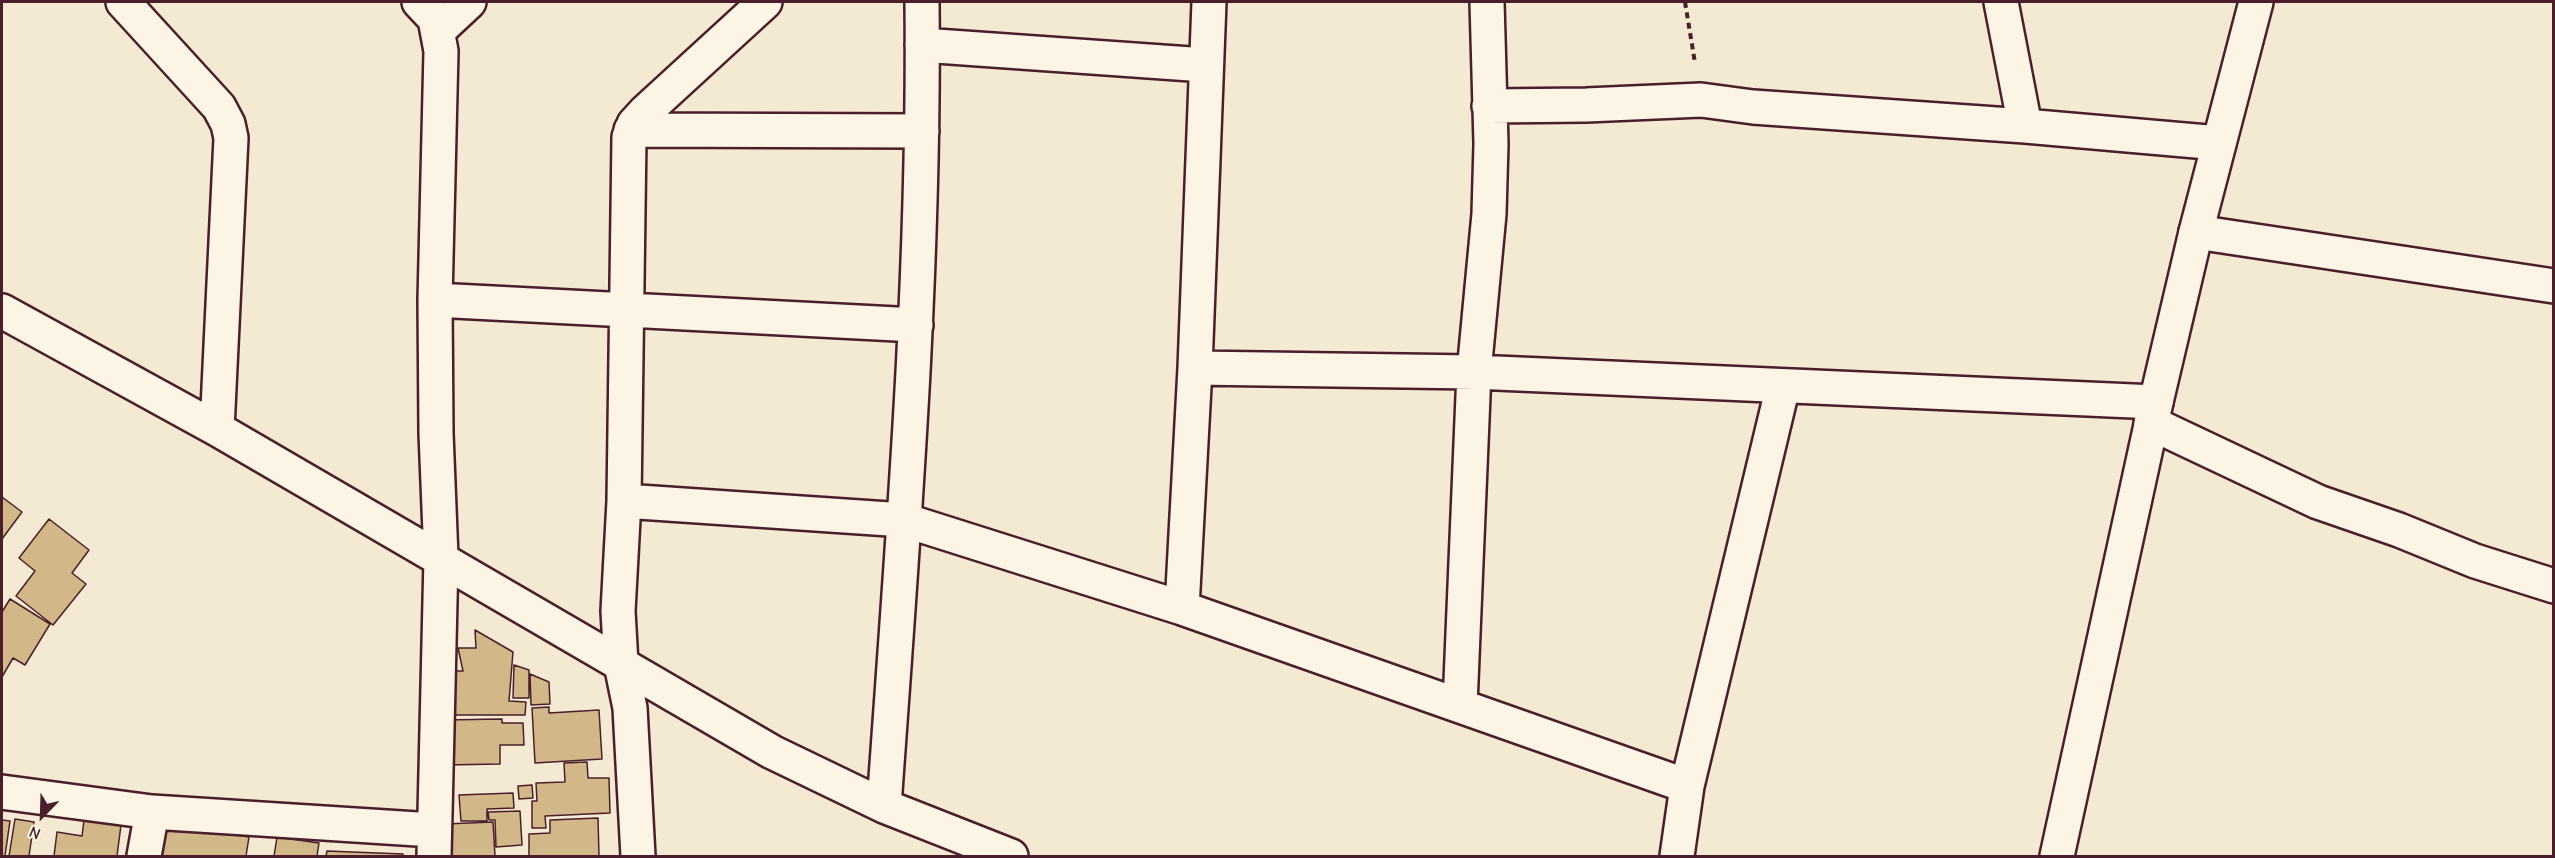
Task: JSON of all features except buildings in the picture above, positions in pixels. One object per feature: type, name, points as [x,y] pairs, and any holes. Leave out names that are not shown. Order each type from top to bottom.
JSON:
[{"type":"street","points":[[123,2],[219,107],[228,124],[231,138],[217,429]]},
{"type":"street","points":[[2,792],[152,812],[433,843],[441,558],[436,433],[435,300],[441,51],[439,30],[435,20],[419,2]]},
{"type":"street","points":[[439,30],[469,2]]},
{"type":"street","points":[[638,856],[630,708],[621,664],[618,611],[624,501],[628,150],[631,130],[645,112],[765,2]]},
{"type":"street","points":[[884,806],[916,324],[922,131],[922,2]]},
{"type":"street","points":[[1182,608],[1195,368],[1209,2]]},
{"type":"street","points":[[1460,705],[1474,372],[1489,214],[1491,144],[1487,2]]},
{"type":"street","points":[[2001,2],[2025,126]]},
{"type":"street","points":[[2057,856],[2196,232],[2256,2]]},
{"type":"street","points":[[922,45],[1205,65]]},
{"type":"street","points":[[1489,106],[1701,100],[2219,143]]},
{"type":"street","points":[[631,130],[922,131]]},
{"type":"street","points":[[2196,232],[2553,286]]},
{"type":"street","points":[[435,300],[916,324]]},
{"type":"street","points":[[2,311],[217,429],[772,752],[884,806],[1011,856]]},
{"type":"street","points":[[1195,368],[1474,372],[1783,386],[2154,413],[2318,502],[2399,530],[2475,561],[2553,586]]},
{"type":"street","points":[[1677,856],[1687,786],[1783,386]]},
{"type":"street","points":[[624,501],[904,520],[1182,608],[1687,786]]},
{"type":"street","points":[[144,856],[152,812]]},
{"type":"path","points":[[1685,2],[1701,100]]}]
